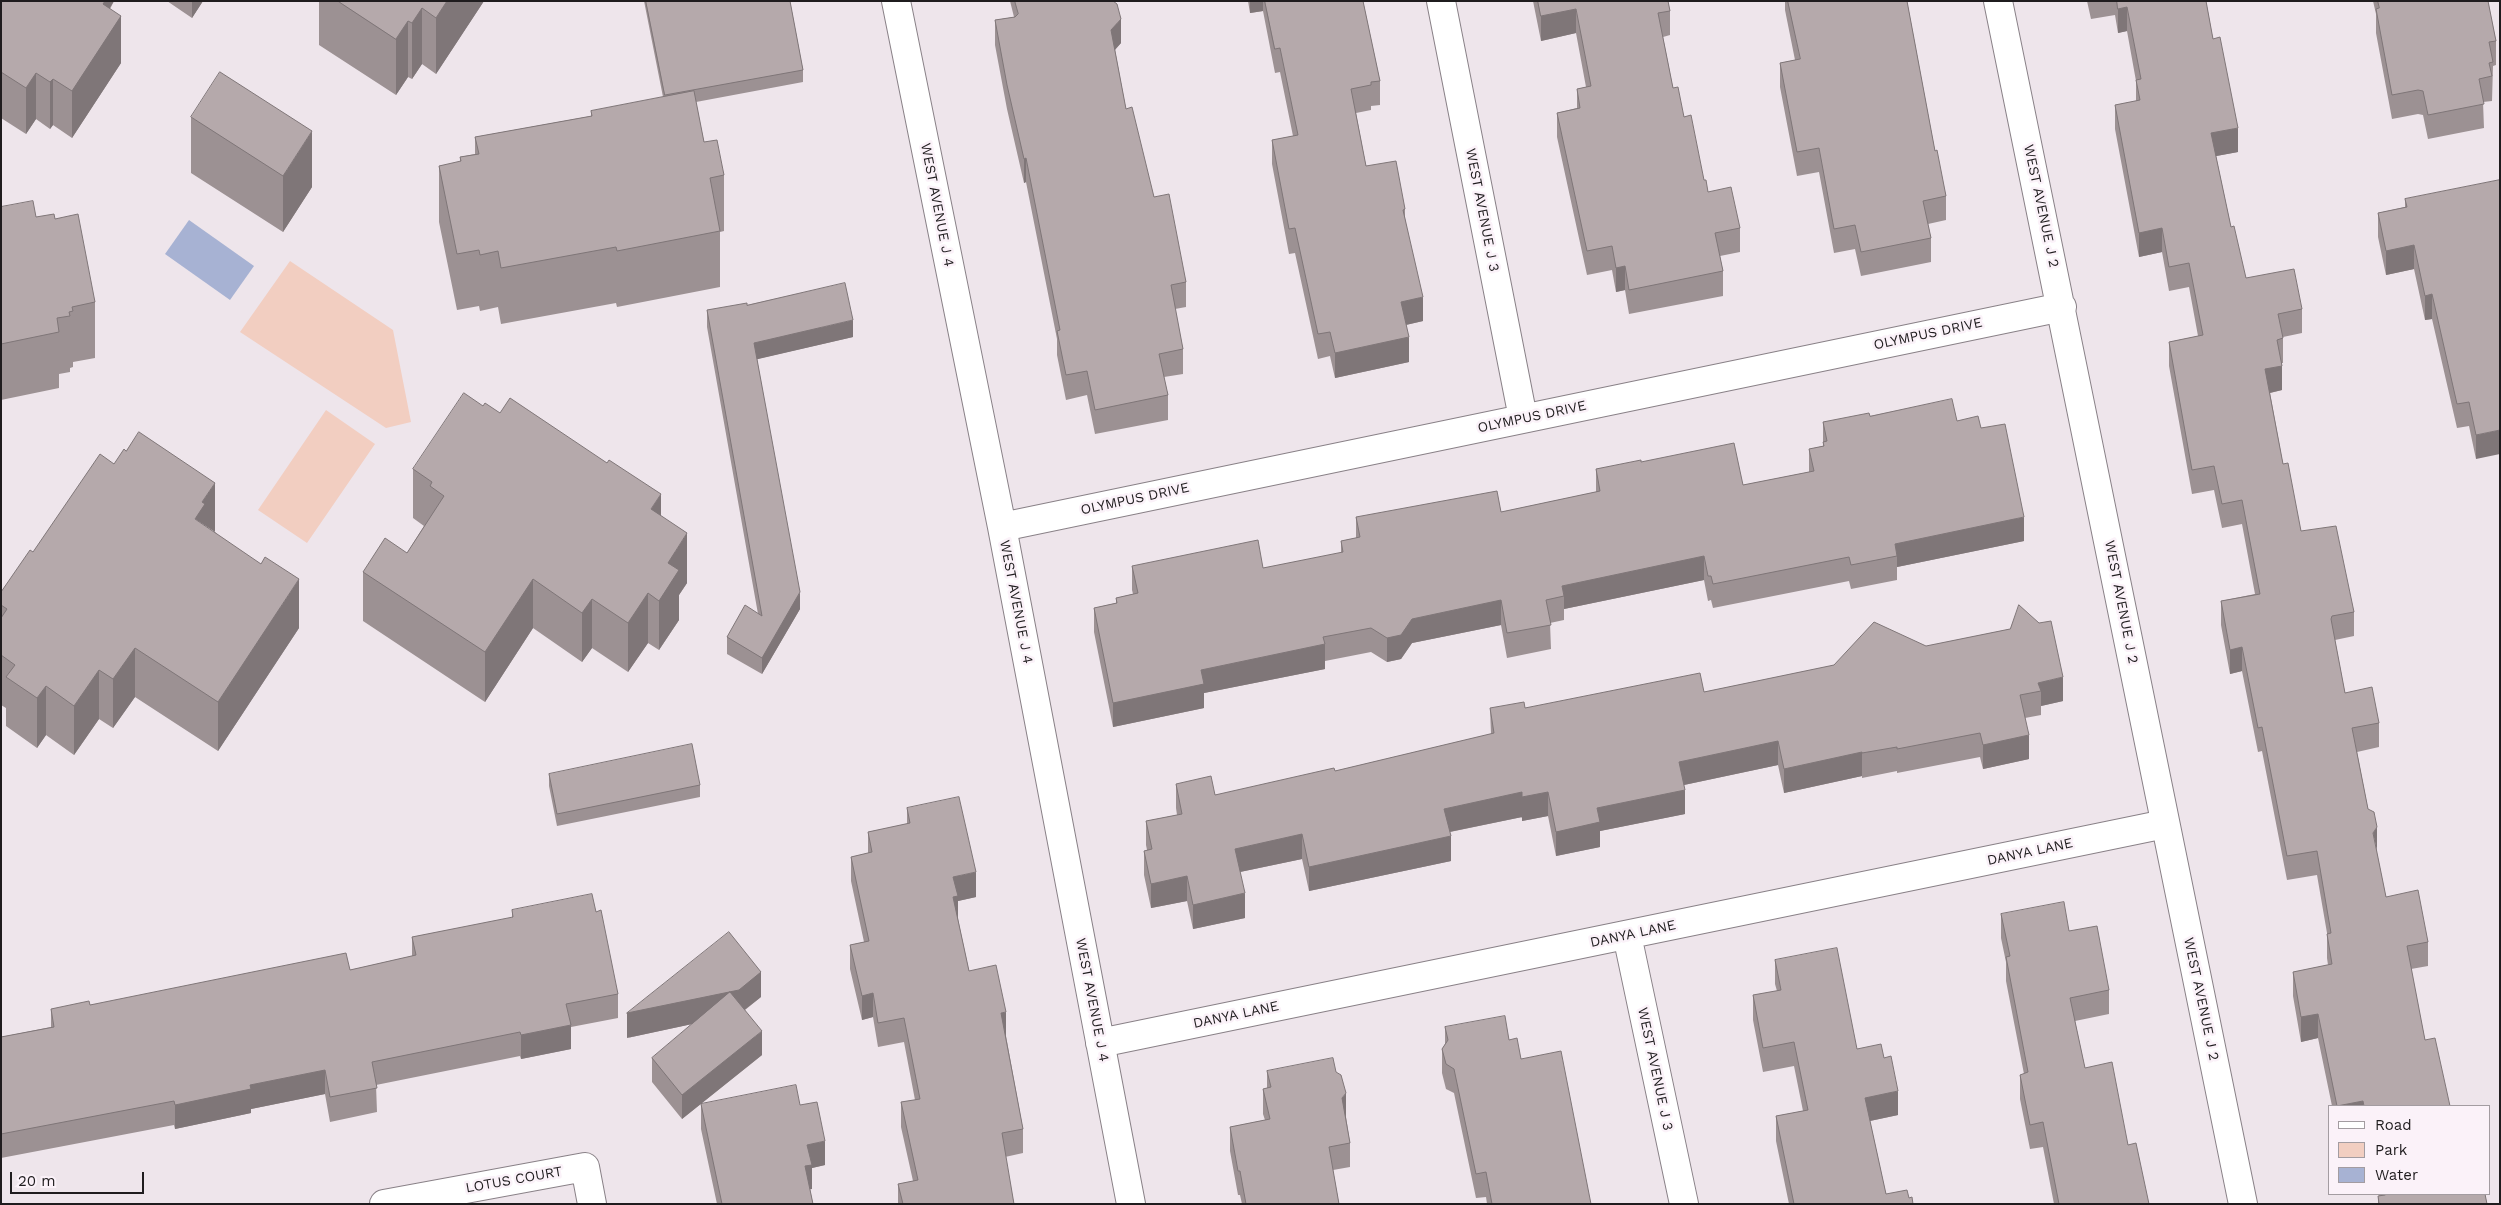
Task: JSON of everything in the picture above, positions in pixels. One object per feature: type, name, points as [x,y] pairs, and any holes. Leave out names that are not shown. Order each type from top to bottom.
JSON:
[{"type":"street","name":"WEST AVENUE J 4","points":[[896,1],[1002,527],[1131,1204]]},
{"type":"street","name":"WEST AVENUE J 3","points":[[1441,1],[1523,418]]},
{"type":"street","name":"WEST AVENUE J 2","points":[[1998,1],[2062,307],[2243,1204]]},
{"type":"street","name":"OLYMPUS DRIVE","points":[[1002,527],[2062,307]]},
{"type":"street","name":"DANYA LANE","points":[[1100,1043],[2165,824]]},
{"type":"street","name":"WEST AVENUE J 3","points":[[1627,935],[1684,1204]]},
{"type":"street","name":"LOTUS COURT","points":[[384,1204],[585,1167],[592,1204]]},
{"type":"green space","points":[[290,261],[393,330],[411,422],[386,428],[240,332]]},
{"type":"green space","points":[[326,410],[375,444],[307,543],[258,510]]},
{"type":"water","points":[[189,220],[254,266],[230,300],[165,254]]},
{"type":"building","points":[[1,1],[105,1],[103,4],[121,16],[72,91],[53,79],[50,82],[36,73],[26,88],[1,72]]},
{"type":"building","points":[[338,1],[447,1],[436,18],[422,8],[412,23],[408,21],[396,39]]},
{"type":"building","points":[[646,1],[790,1],[803,70],[665,95]]},
{"type":"building","points":[[1015,1],[1113,1],[1117,4],[1121,19],[1111,30],[1126,109],[1132,107],[1154,197],[1169,194],[1186,282],[1171,285],[1183,349],[1159,354],[1168,395],[1095,410],[1087,371],[1066,375],[1057,331],[1060,330],[1026,158],[1024,159],[1007,85],[995,20],[1015,17],[1018,14]]},
{"type":"building","points":[[1265,1],[1363,1],[1380,81],[1351,89],[1366,166],[1396,161],[1405,209],[1403,210],[1423,297],[1401,302],[1409,337],[1335,353],[1330,332],[1318,334],[1295,228],[1289,229],[1272,140],[1298,135],[1280,48],[1275,49]]},
{"type":"building","points":[[1538,1],[1668,1],[1670,11],[1658,13],[1673,88],[1678,87],[1684,117],[1691,115],[1708,192],[1731,187],[1740,228],[1715,233],[1723,271],[1629,290],[1625,266],[1616,268],[1612,246],[1587,251],[1557,113],[1580,108],[1577,89],[1591,86],[1576,9],[1541,16]]},
{"type":"building","points":[[1788,1],[1907,1],[1935,151],[1937,150],[1946,196],[1923,201],[1931,238],[1861,252],[1855,225],[1834,229],[1819,148],[1797,152],[1780,63],[1800,59]]},
{"type":"building","points":[[2117,1],[2206,1],[2213,39],[2220,37],[2238,128],[2211,133],[2231,227],[2234,226],[2246,278],[2294,269],[2302,309],[2278,314],[2283,338],[2277,340],[2282,366],[2265,369],[2283,464],[2288,463],[2301,531],[2336,526],[2354,612],[2332,616],[2331,619],[2345,693],[2372,687],[2379,723],[2352,728],[2368,809],[2374,812],[2377,827],[2373,833],[2386,897],[2418,890],[2428,942],[2407,946],[2425,1040],[2435,1038],[2450,1105],[2364,1105],[2363,1101],[2337,1105],[2318,1014],[2301,1017],[2293,972],[2332,964],[2327,934],[2331,933],[2317,851],[2287,856],[2262,727],[2258,728],[2242,647],[2230,650],[2221,601],[2260,594],[2242,500],[2222,504],[2214,466],[2192,470],[2169,342],[2203,335],[2189,263],[2169,267],[2162,228],[2139,233],[2115,105],[2140,100],[2136,80],[2141,79],[2127,7],[2118,9]]},
{"type":"building","points":[[2378,1],[2488,1],[2496,41],[2489,42],[2493,62],[2489,63],[2492,76],[2479,79],[2484,104],[2428,115],[2423,91],[2418,90],[2392,95],[2376,9],[2379,8]]},
{"type":"building","points":[[220,72],[312,131],[283,176],[191,117]]},
{"type":"building","points":[[694,91],[704,142],[717,140],[724,175],[710,178],[720,231],[617,251],[616,247],[501,268],[498,251],[480,255],[479,250],[457,254],[439,166],[461,161],[460,157],[479,154],[475,137],[592,116],[591,111]]},
{"type":"building","points":[[2500,180],[2500,430],[2476,435],[2469,402],[2457,404],[2432,294],[2425,296],[2414,245],[2386,251],[2378,213],[2407,207],[2405,199]]},
{"type":"building","points":[[33,201],[36,217],[54,214],[55,219],[78,214],[95,302],[72,307],[73,311],[69,312],[70,316],[57,318],[59,332],[1,344],[1,207]]},
{"type":"building","points":[[845,283],[853,320],[754,343],[800,592],[762,658],[727,637],[745,605],[762,616],[707,310],[747,303],[747,305]]},
{"type":"building","points":[[464,393],[483,406],[485,403],[500,413],[510,398],[607,463],[609,460],[661,494],[651,509],[687,533],[668,563],[679,570],[659,601],[648,593],[628,623],[592,599],[582,613],[533,579],[485,652],[363,572],[385,538],[407,553],[444,496],[430,486],[432,482],[413,469]]},
{"type":"building","points":[[1952,399],[1957,421],[1978,416],[1981,428],[2005,424],[2024,517],[1895,544],[1897,556],[1851,565],[1849,557],[1713,584],[1711,576],[1708,576],[1704,556],[1562,586],[1564,596],[1546,600],[1551,625],[1507,633],[1501,600],[1412,619],[1401,635],[1387,638],[1371,628],[1323,637],[1325,644],[1201,670],[1204,684],[1113,703],[1094,608],[1117,603],[1116,598],[1138,593],[1132,566],[1258,540],[1263,568],[1343,552],[1341,541],[1360,537],[1356,517],[1497,491],[1501,512],[1600,491],[1596,469],[1734,443],[1743,485],[1814,471],[1809,449],[1824,446],[1823,442],[1827,441],[1823,422],[1869,413],[1870,416]]},
{"type":"building","points":[[139,432],[215,483],[202,502],[205,504],[195,519],[261,564],[265,557],[299,579],[218,702],[135,648],[113,679],[99,670],[74,706],[46,686],[37,698],[6,677],[15,665],[1,655],[1,618],[7,609],[1,605],[1,592],[30,550],[33,552],[100,454],[114,464]]},
{"type":"building","points":[[2019,605],[2039,623],[2051,621],[2063,677],[2038,683],[2041,691],[2020,695],[2029,735],[1983,745],[1980,733],[1897,749],[1897,747],[1862,752],[1784,769],[1778,741],[1679,762],[1685,790],[1597,808],[1600,822],[1556,832],[1548,792],[1522,797],[1522,792],[1444,809],[1451,836],[1309,867],[1302,834],[1235,849],[1245,893],[1193,905],[1187,876],[1151,884],[1144,851],[1152,849],[1146,821],[1182,814],[1176,784],[1211,776],[1215,795],[1334,768],[1335,771],[1494,733],[1490,708],[1524,702],[1525,708],[1700,673],[1704,692],[1834,665],[1874,622],[1926,646],[2010,629]]},
{"type":"building","points":[[692,744],[700,785],[557,814],[549,774]]},
{"type":"building","points":[[959,797],[976,872],[953,877],[958,896],[953,897],[969,971],[996,965],[1006,1012],[1001,1013],[1023,1129],[1002,1133],[1014,1204],[903,1204],[898,1184],[918,1180],[901,1102],[920,1099],[904,1018],[878,1023],[873,993],[862,996],[850,945],[869,941],[851,857],[872,852],[868,832],[910,823],[907,808]]},
{"type":"building","points":[[592,894],[596,912],[601,910],[618,994],[566,1004],[571,1025],[521,1035],[520,1032],[372,1062],[377,1088],[330,1097],[325,1070],[250,1085],[251,1089],[175,1105],[174,1101],[1,1134],[1,1037],[54,1027],[51,1009],[89,1001],[90,1005],[346,953],[350,970],[416,955],[412,937],[513,917],[512,910]]},
{"type":"building","points":[[2064,902],[2069,931],[2097,926],[2109,990],[2070,998],[2085,1068],[2112,1062],[2128,1145],[2136,1143],[2149,1204],[2059,1204],[2043,1122],[2030,1125],[2020,1075],[2028,1072],[2006,957],[2010,956],[2001,914]]},
{"type":"building","points":[[729,932],[761,972],[739,990],[627,1013]]},
{"type":"building","points":[[1837,948],[1857,1049],[1881,1044],[1884,1058],[1891,1056],[1898,1091],[1865,1098],[1886,1194],[1907,1190],[1909,1198],[1912,1197],[1913,1204],[1794,1204],[1776,1116],[1808,1110],[1794,1042],[1763,1048],[1753,995],[1781,990],[1775,960]]},
{"type":"building","points":[[730,992],[762,1031],[682,1095],[652,1058]]},
{"type":"building","points":[[1505,1016],[1509,1040],[1517,1038],[1521,1059],[1561,1051],[1591,1204],[1492,1204],[1486,1172],[1476,1174],[1454,1069],[1446,1064],[1442,1049],[1448,1040],[1445,1027]]},
{"type":"building","points":[[1333,1058],[1336,1072],[1341,1075],[1346,1093],[1342,1098],[1350,1143],[1329,1147],[1339,1204],[1246,1204],[1230,1127],[1270,1119],[1263,1089],[1271,1087],[1267,1071]]},
{"type":"building","points":[[796,1085],[800,1105],[817,1102],[825,1141],[807,1145],[812,1165],[805,1166],[813,1204],[722,1204],[701,1104]]},
{"type":"building","points":[[2485,1195],[2487,1204],[2379,1204],[2378,1196]]}]
